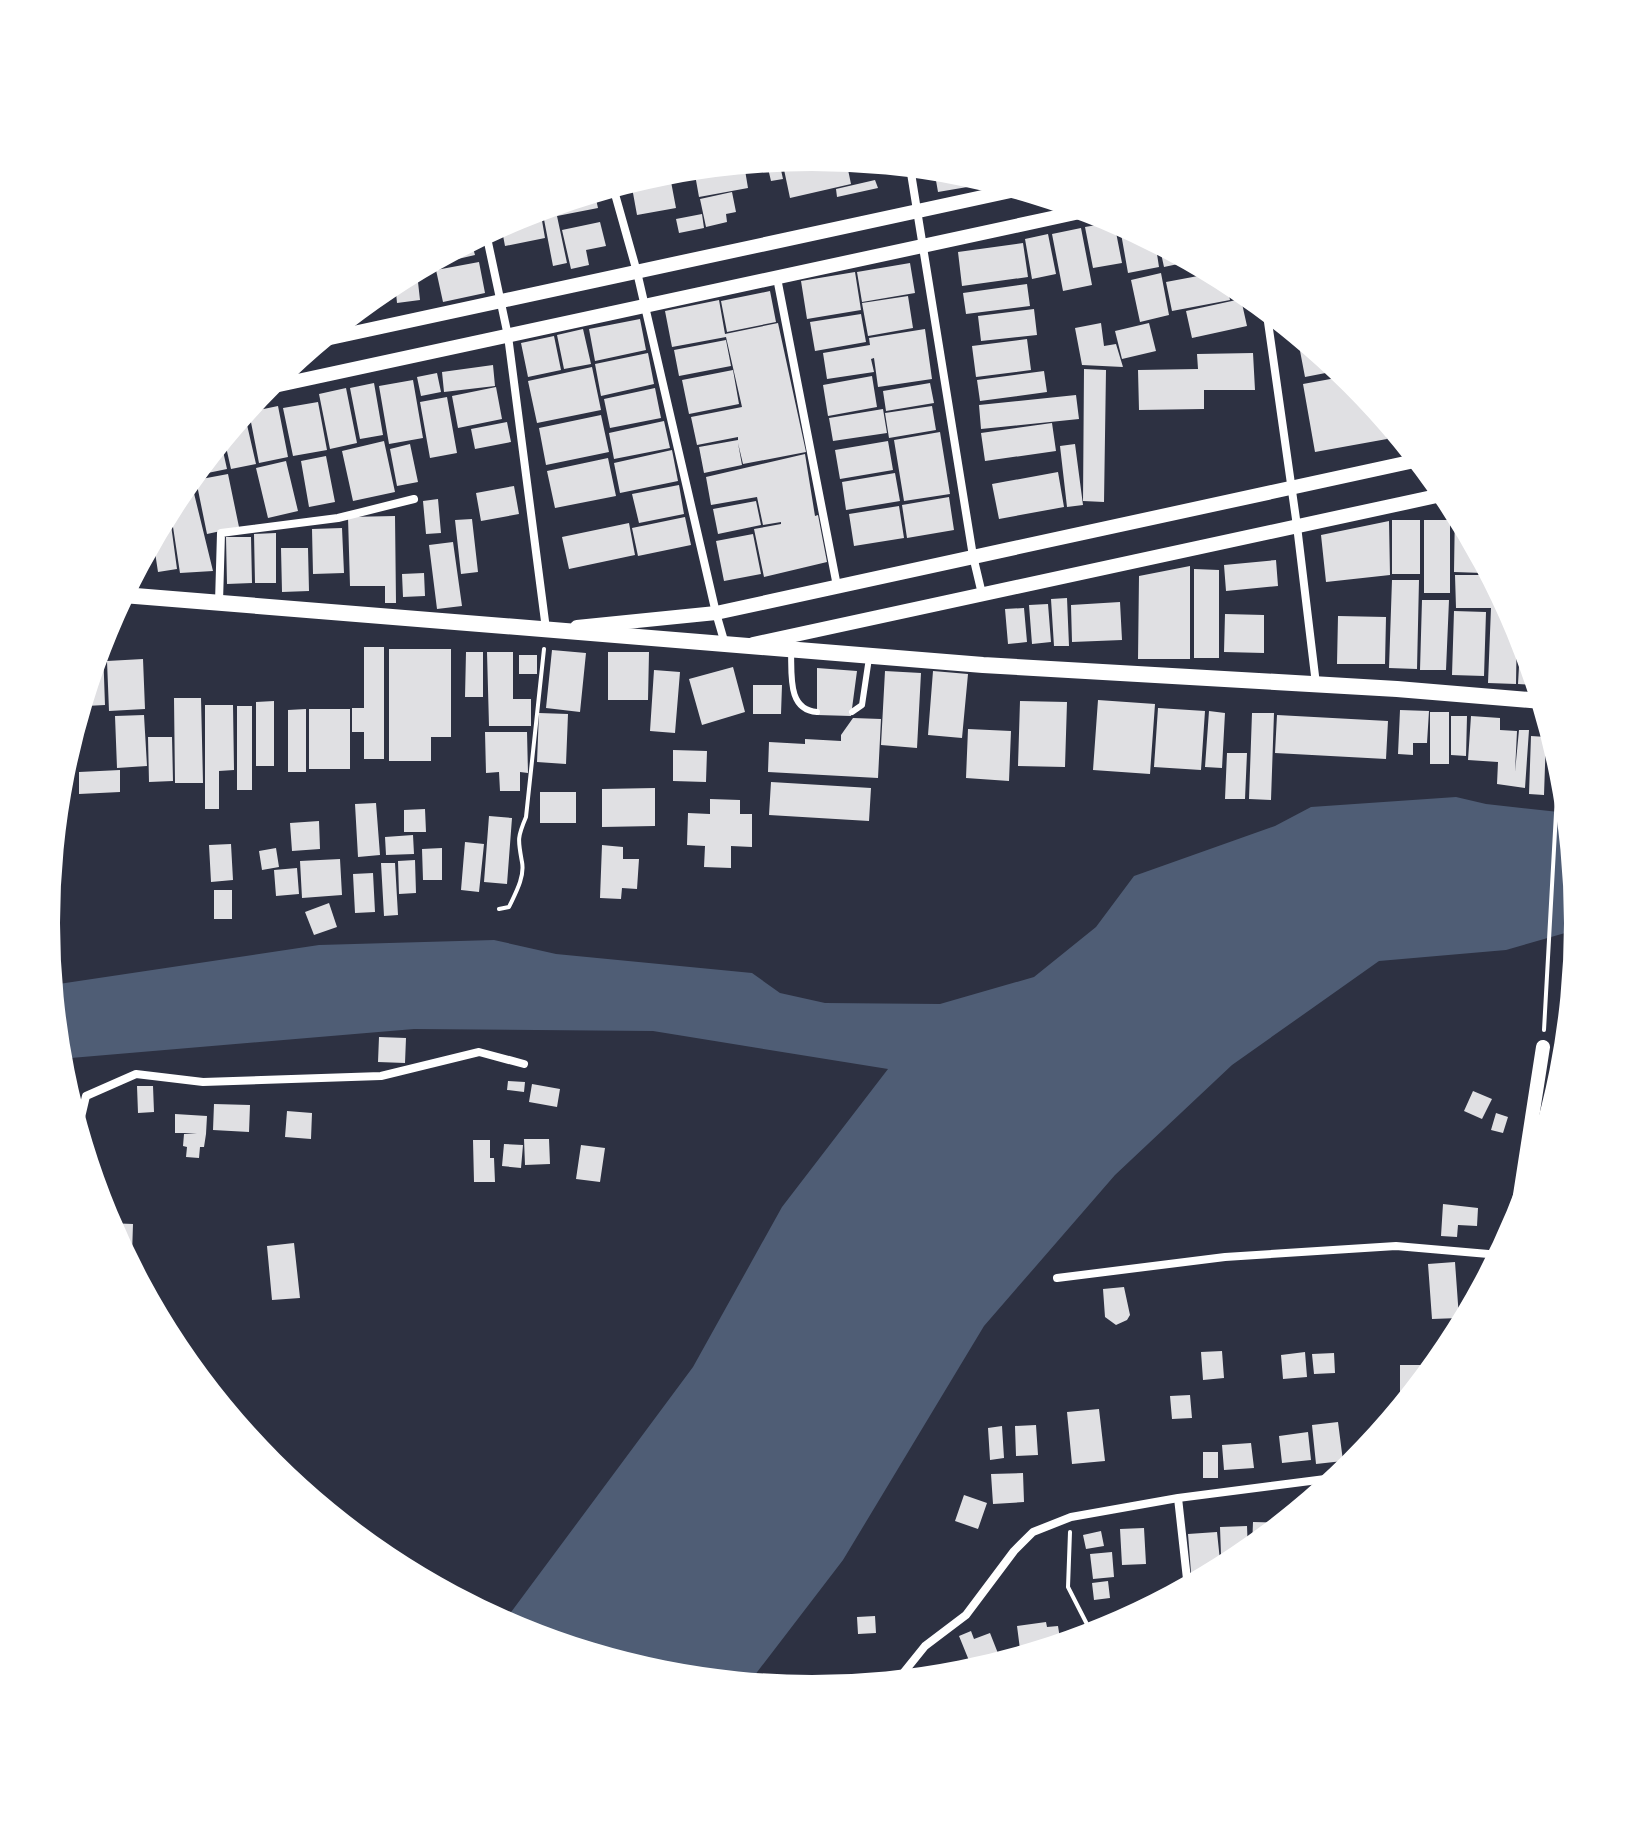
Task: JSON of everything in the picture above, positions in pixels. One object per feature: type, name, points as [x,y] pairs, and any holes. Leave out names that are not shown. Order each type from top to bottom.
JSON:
[{"type":"main road","points":[[136,596],[983,665],[1530,700]]},
{"type":"street","points":[[912,177],[973,556],[982,594]]},
{"type":"street","points":[[344,335],[996,194]]},
{"type":"street","points":[[616,198],[637,272],[726,645]]},
{"type":"street","points":[[289,383],[1065,215]]},
{"type":"street","points":[[489,245],[508,336],[546,630],[716,613],[1407,463]]},
{"type":"street","points":[[777,278],[837,586]]},
{"type":"street","points":[[1268,325],[1316,684]]},
{"type":"street","points":[[744,646],[1432,497]]},
{"type":"street","points":[[219,603],[221,533],[338,518],[414,499]]},
{"type":"street","points":[[1524,1167],[1543,1047]]},
{"type":"street","points":[[83,1107],[86,1096],[136,1074],[203,1082],[381,1076],[479,1052],[524,1064]]},
{"type":"street","points":[[1057,1278],[1225,1257],[1396,1246],[1488,1254]]},
{"type":"street","points":[[905,1670],[925,1646],[966,1615],[1014,1551],[1033,1532],[1071,1517],[1178,1498],[1319,1480]]},
{"type":"street","points":[[1178,1498],[1187,1576]]},
{"type":"lane","points":[[790,648],[796,701],[817,712]]},
{"type":"lane","points":[[852,712],[862,705],[870,655]]},
{"type":"path","points":[[499,909],[509,907],[518,888],[523,863],[517,837],[526,817],[546,630]]},
{"type":"path","points":[[1543,1047],[1556,809]]},
{"type":"path","points":[[1071,1517],[1068,1587],[1087,1624]]},
{"type":"water","points":[[1456,797],[1486,804],[1557,812],[1565,933],[1506,950],[1379,961],[1232,1065],[1115,1175],[984,1326],[843,1560],[756,1673],[666,1662],[571,1636],[511,1612],[693,1367],[782,1207],[888,1069],[653,1031],[414,1029],[72,1058],[63,983],[319,945],[494,940],[556,954],[752,973],[780,993],[825,1003],[940,1004],[1034,977],[1096,927],[1134,876],[1275,826],[1311,807]]},
{"type":"building","points":[[781,172],[783,179],[771,181],[769,173]]},
{"type":"building","points":[[785,172],[849,172],[851,184],[790,198]]},
{"type":"building","points":[[746,174],[748,188],[699,197],[696,180]]},
{"type":"building","points":[[875,180],[878,188],[837,197],[836,189]]},
{"type":"building","points":[[936,181],[967,187],[938,192]]},
{"type":"building","points":[[671,184],[676,208],[637,215],[633,193]]},
{"type":"building","points":[[732,192],[736,212],[726,214],[727,222],[706,227],[700,199]]},
{"type":"building","points":[[597,203],[598,208],[558,216]]},
{"type":"building","points":[[702,214],[704,228],[679,233],[676,219]]},
{"type":"building","points":[[557,216],[567,263],[553,266],[544,221]]},
{"type":"building","points":[[542,222],[545,238],[505,246],[503,238]]},
{"type":"building","points":[[600,222],[606,246],[586,250],[589,265],[571,269],[562,230]]},
{"type":"building","points":[[1093,226],[1117,236],[1122,263],[1093,268],[1085,227]]},
{"type":"building","points":[[1081,228],[1092,285],[1063,291],[1052,234]]},
{"type":"building","points":[[1048,234],[1056,274],[1032,279],[1025,239]]},
{"type":"building","points":[[1122,238],[1157,255],[1159,267],[1128,273]]},
{"type":"building","points":[[1023,243],[1028,277],[962,286],[958,252]]},
{"type":"building","points":[[1162,258],[1175,265],[1164,267]]},
{"type":"building","points":[[479,262],[485,293],[443,302],[436,272]]},
{"type":"building","points":[[910,263],[915,293],[862,302],[857,272]]},
{"type":"building","points":[[855,272],[861,310],[807,319],[801,281]]},
{"type":"building","points":[[1161,273],[1169,315],[1140,322],[1131,280]]},
{"type":"building","points":[[1196,276],[1230,300],[1172,311],[1166,282]]},
{"type":"building","points":[[418,283],[420,300],[397,303],[396,297]]},
{"type":"building","points":[[1027,284],[1030,306],[966,314],[963,293]]},
{"type":"building","points":[[770,291],[776,322],[727,332],[721,301]]},
{"type":"building","points":[[908,296],[913,328],[868,336],[862,303]]},
{"type":"building","points":[[719,300],[725,334],[778,323],[806,452],[743,464],[738,443],[742,465],[704,473],[699,447],[738,440],[738,437],[697,445],[691,417],[742,407],[726,337],[672,347],[665,311]]},
{"type":"building","points":[[1234,300],[1243,306],[1247,326],[1192,338],[1186,311]]},
{"type":"building","points":[[1034,309],[1037,335],[981,341],[978,316]]},
{"type":"building","points":[[861,314],[866,342],[815,351],[810,322]]},
{"type":"building","points":[[640,319],[646,350],[595,361],[589,329]]},
{"type":"building","points":[[1101,323],[1104,346],[1116,344],[1123,367],[1082,365],[1075,328]]},
{"type":"building","points":[[1149,323],[1156,351],[1122,359],[1115,331]]},
{"type":"building","points":[[583,329],[591,364],[564,369],[557,335]]},
{"type":"building","points":[[925,329],[932,379],[878,387],[874,358],[871,359],[874,372],[827,379],[823,353],[870,345],[869,338]]},
{"type":"building","points":[[554,336],[561,370],[528,377],[521,343]]},
{"type":"building","points":[[1027,339],[1031,370],[976,377],[972,346]]},
{"type":"building","points":[[726,340],[731,366],[679,376],[674,350]]},
{"type":"building","points":[[1300,351],[1325,373],[1305,377]]},
{"type":"building","points":[[648,353],[654,384],[601,396],[595,364]]},
{"type":"building","points":[[1253,353],[1255,390],[1204,390],[1204,409],[1139,410],[1138,370],[1198,369],[1197,354]]},
{"type":"building","points":[[493,365],[495,386],[444,392],[442,372]]},
{"type":"building","points":[[592,367],[601,410],[537,423],[528,381]]},
{"type":"building","points":[[1084,369],[1106,370],[1104,502],[1083,501]]},
{"type":"building","points":[[733,370],[739,404],[689,414],[682,380]]},
{"type":"building","points":[[1044,371],[1047,392],[980,401],[977,380]]},
{"type":"building","points":[[437,373],[441,392],[421,396],[417,377]]},
{"type":"building","points":[[872,376],[877,407],[828,416],[823,385]]},
{"type":"building","points":[[1332,379],[1387,439],[1315,452],[1303,384]]},
{"type":"building","points":[[413,380],[423,438],[389,444],[379,386]]},
{"type":"building","points":[[374,383],[383,435],[360,439],[350,388]]},
{"type":"building","points":[[930,383],[934,403],[886,411],[883,391]]},
{"type":"building","points":[[496,387],[502,419],[458,428],[452,396]]},
{"type":"building","points":[[346,388],[357,443],[330,449],[319,394]]},
{"type":"building","points":[[655,388],[661,418],[610,428],[604,399]]},
{"type":"building","points":[[1076,395],[1079,419],[981,429],[979,405]]},
{"type":"building","points":[[447,397],[457,453],[430,458],[420,402]]},
{"type":"building","points":[[318,402],[327,450],[293,456],[283,408]]},
{"type":"building","points":[[278,406],[288,457],[259,463],[251,423],[264,409]]},
{"type":"building","points":[[932,406],[936,430],[889,438],[885,413]]},
{"type":"building","points":[[883,409],[887,433],[833,441],[829,418]]},
{"type":"building","points":[[601,415],[609,452],[546,465],[539,428]]},
{"type":"building","points":[[664,421],[670,448],[614,459],[609,433]]},
{"type":"building","points":[[507,422],[511,442],[475,449],[471,429]]},
{"type":"building","points":[[1052,423],[1056,451],[985,461],[981,433]]},
{"type":"building","points":[[247,427],[256,464],[231,469],[227,451]]},
{"type":"building","points":[[940,432],[950,494],[904,501],[894,440]]},
{"type":"building","points":[[384,441],[395,492],[353,501],[342,451]]},
{"type":"building","points":[[888,441],[893,470],[840,479],[835,450]]},
{"type":"building","points":[[410,444],[418,482],[397,486],[390,449]]},
{"type":"building","points":[[1075,444],[1083,505],[1067,507],[1060,446]]},
{"type":"building","points":[[672,450],[678,481],[620,493],[614,463]]},
{"type":"building","points":[[805,454],[815,516],[818,515],[827,562],[764,577],[754,529],[781,522],[763,525],[757,497],[711,505],[706,477]]},
{"type":"building","points":[[224,455],[227,469],[211,472]]},
{"type":"building","points":[[326,456],[335,502],[309,507],[301,461]]},
{"type":"building","points":[[608,458],[616,496],[555,508],[547,471]]},
{"type":"building","points":[[286,461],[298,511],[268,518],[256,468]]},
{"type":"building","points":[[1058,472],[1064,507],[999,519],[992,484]]},
{"type":"building","points":[[895,473],[900,501],[846,510],[842,482]]},
{"type":"building","points":[[228,474],[239,527],[207,534],[198,490],[207,478]]},
{"type":"building","points":[[679,485],[684,514],[639,523],[632,494]]},
{"type":"building","points":[[514,486],[519,514],[481,521],[476,493]]},
{"type":"building","points":[[194,495],[213,571],[180,573],[173,527]]},
{"type":"building","points":[[949,497],[954,530],[907,538],[902,505]]},
{"type":"building","points":[[438,499],[441,533],[426,534],[423,501]]},
{"type":"building","points":[[756,501],[761,525],[718,534],[713,509]]},
{"type":"building","points":[[899,506],[904,538],[854,546],[849,514]]},
{"type":"building","points":[[395,516],[396,603],[385,603],[385,586],[350,586],[348,517]]},
{"type":"building","points":[[685,517],[691,545],[638,556],[632,528]]},
{"type":"building","points":[[472,519],[478,572],[461,574],[455,520]]},
{"type":"building","points":[[1392,520],[1420,520],[1420,574],[1392,574]]},
{"type":"building","points":[[1424,520],[1447,520],[1450,524],[1450,593],[1424,593]]},
{"type":"building","points":[[1389,521],[1390,575],[1326,582],[1321,535]]},
{"type":"building","points":[[629,523],[635,555],[569,569],[562,537]]},
{"type":"building","points":[[342,528],[344,573],[313,574],[312,529]]},
{"type":"building","points":[[172,530],[177,569],[158,572],[156,557]]},
{"type":"building","points":[[1455,532],[1477,573],[1454,572]]},
{"type":"building","points":[[276,533],[276,583],[255,583],[254,534]]},
{"type":"building","points":[[753,534],[761,574],[724,581],[716,541]]},
{"type":"building","points":[[226,537],[251,537],[252,583],[227,584]]},
{"type":"building","points":[[453,542],[462,606],[437,609],[429,545]]},
{"type":"building","points":[[281,548],[308,548],[309,591],[282,592]]},
{"type":"building","points":[[1276,560],[1278,586],[1226,591],[1224,565]]},
{"type":"building","points":[[1190,566],[1190,659],[1138,659],[1139,576]]},
{"type":"building","points":[[1194,569],[1219,570],[1219,658],[1194,658]]},
{"type":"building","points":[[424,573],[425,596],[403,597],[402,574]]},
{"type":"building","points":[[1455,575],[1479,575],[1516,659],[1516,684],[1488,683],[1491,608],[1456,608]]},
{"type":"building","points":[[1392,580],[1419,580],[1417,669],[1389,668]]},
{"type":"building","points":[[1067,598],[1069,646],[1054,646],[1051,599]]},
{"type":"building","points":[[1422,600],[1449,600],[1446,670],[1420,670]]},
{"type":"building","points":[[1120,602],[1122,640],[1072,642],[1071,605]]},
{"type":"building","points":[[1048,604],[1051,642],[1032,644],[1029,605]]},
{"type":"building","points":[[1024,608],[1027,642],[1008,644],[1005,609]]},
{"type":"building","points":[[1454,611],[1486,612],[1484,676],[1452,675]]},
{"type":"building","points":[[1225,614],[1264,615],[1264,653],[1224,652]]},
{"type":"building","points":[[1338,616],[1386,617],[1385,664],[1337,664]]},
{"type":"building","points":[[364,647],[384,647],[384,759],[364,759],[364,732],[352,732],[352,708],[364,708]]},
{"type":"building","points":[[389,649],[451,649],[451,737],[431,737],[431,761],[389,761]]},
{"type":"building","points":[[552,650],[586,653],[580,712],[546,708]]},
{"type":"building","points":[[466,652],[483,652],[483,697],[465,697]]},
{"type":"building","points":[[487,652],[513,652],[513,699],[531,699],[531,726],[489,726]]},
{"type":"building","points":[[608,652],[649,652],[648,700],[608,700]]},
{"type":"building","points":[[519,655],[537,655],[537,674],[519,674]]},
{"type":"building","points":[[143,659],[145,709],[109,711],[108,661]]},
{"type":"building","points":[[1519,666],[1526,684],[1518,684]]},
{"type":"building","points":[[733,667],[745,712],[702,725],[689,679]]},
{"type":"building","points":[[817,668],[857,671],[851,716],[817,715]]},
{"type":"building","points":[[654,670],[680,672],[675,733],[650,731]]},
{"type":"building","points":[[885,671],[921,673],[917,748],[881,745]]},
{"type":"building","points":[[933,671],[968,674],[962,738],[928,735]]},
{"type":"building","points":[[104,672],[105,705],[93,706]]},
{"type":"building","points":[[753,685],[782,685],[781,714],[753,714]]},
{"type":"building","points":[[174,698],[201,698],[203,783],[175,783]]},
{"type":"building","points":[[1098,700],[1155,704],[1150,774],[1093,770]]},
{"type":"building","points":[[274,701],[274,766],[256,766],[256,702]]},
{"type":"building","points":[[1020,701],[1067,702],[1065,767],[1018,766]]},
{"type":"building","points":[[205,705],[233,705],[234,770],[219,771],[219,809],[205,809]]},
{"type":"building","points":[[237,706],[252,706],[252,790],[237,790]]},
{"type":"building","points":[[1158,708],[1205,711],[1201,770],[1154,767]]},
{"type":"building","points":[[306,709],[306,772],[288,772],[288,710]]},
{"type":"building","points":[[309,709],[350,709],[350,769],[309,769]]},
{"type":"building","points":[[1400,710],[1429,711],[1427,743],[1413,743],[1413,755],[1398,754]]},
{"type":"building","points":[[1209,711],[1225,713],[1222,768],[1205,767]]},
{"type":"building","points":[[1430,712],[1449,712],[1449,764],[1430,764]]},
{"type":"building","points":[[539,713],[568,714],[566,764],[537,762]]},
{"type":"building","points":[[1252,713],[1274,713],[1271,800],[1249,799]]},
{"type":"building","points":[[144,715],[147,766],[117,768],[115,716]]},
{"type":"building","points":[[1277,715],[1388,721],[1386,759],[1275,753]]},
{"type":"building","points":[[1451,716],[1467,716],[1466,756],[1451,755]]},
{"type":"building","points":[[1471,716],[1500,718],[1500,730],[1517,731],[1515,772],[1519,730],[1529,730],[1525,788],[1497,784],[1498,762],[1468,760]]},
{"type":"building","points":[[853,718],[881,719],[878,778],[768,772],[769,742],[805,744],[805,739],[841,741],[841,735]]},
{"type":"building","points":[[968,729],[1011,731],[1009,781],[966,778]]},
{"type":"building","points":[[485,732],[527,732],[528,773],[520,772],[520,791],[500,791],[499,772],[486,773]]},
{"type":"building","points":[[1531,736],[1541,737],[1545,755],[1544,795],[1529,794]]},
{"type":"building","points":[[148,737],[172,737],[173,781],[149,782]]},
{"type":"building","points":[[673,750],[707,751],[706,782],[673,781]]},
{"type":"building","points":[[1227,753],[1247,753],[1245,799],[1225,799]]},
{"type":"building","points":[[120,770],[120,792],[79,794],[79,772]]},
{"type":"building","points":[[771,782],[871,788],[869,821],[769,815]]},
{"type":"building","points":[[655,788],[655,826],[602,827],[602,789]]},
{"type":"building","points":[[540,792],[576,792],[576,823],[540,823]]},
{"type":"building","points":[[710,799],[740,800],[740,814],[752,814],[752,847],[731,846],[731,868],[704,867],[705,846],[687,845],[688,813],[710,814]]},
{"type":"building","points":[[376,803],[380,855],[358,857],[355,804]]},
{"type":"building","points":[[425,809],[426,832],[404,832],[404,810]]},
{"type":"building","points":[[489,816],[512,818],[507,884],[484,882]]},
{"type":"building","points":[[319,821],[320,849],[292,851],[290,823]]},
{"type":"building","points":[[413,835],[414,854],[386,855],[385,837]]},
{"type":"building","points":[[465,842],[484,844],[479,892],[461,890]]},
{"type":"building","points":[[231,844],[233,880],[211,882],[209,845]]},
{"type":"building","points":[[602,845],[623,847],[623,859],[639,859],[637,889],[622,888],[621,899],[600,898]]},
{"type":"building","points":[[276,848],[279,867],[262,870],[259,851]]},
{"type":"building","points":[[442,848],[442,880],[423,880],[422,849]]},
{"type":"building","points":[[340,859],[342,895],[302,898],[300,861]]},
{"type":"building","points":[[415,860],[416,893],[399,894],[398,861]]},
{"type":"building","points":[[381,863],[395,863],[398,915],[384,916]]},
{"type":"building","points":[[297,868],[299,894],[276,896],[274,870]]},
{"type":"building","points":[[373,873],[375,912],[355,913],[353,874]]},
{"type":"building","points":[[214,890],[232,890],[232,919],[214,919]]},
{"type":"building","points":[[329,903],[337,927],[314,935],[305,912]]},
{"type":"building","points":[[379,1037],[406,1038],[405,1063],[378,1062]]},
{"type":"building","points":[[508,1081],[525,1082],[524,1092],[507,1090]]},
{"type":"building","points":[[532,1084],[560,1089],[557,1107],[529,1102]]},
{"type":"building","points":[[137,1086],[153,1086],[154,1112],[138,1113]]},
{"type":"building","points":[[1473,1091],[1492,1099],[1482,1119],[1464,1111]]},
{"type":"building","points":[[214,1104],[250,1105],[249,1132],[213,1130]]},
{"type":"building","points":[[287,1111],[312,1113],[311,1139],[285,1137]]},
{"type":"building","points":[[1496,1113],[1508,1117],[1503,1133],[1491,1130]]},
{"type":"building","points":[[175,1114],[207,1116],[204,1147],[200,1147],[199,1158],[186,1157],[184,1134],[197,1133],[175,1133]]},
{"type":"building","points":[[524,1139],[549,1139],[550,1164],[525,1165]]},
{"type":"building","points":[[473,1140],[490,1140],[495,1182],[474,1182]]},
{"type":"building","points":[[504,1144],[523,1145],[521,1168],[502,1166]]},
{"type":"building","points":[[581,1145],[605,1148],[600,1182],[576,1179]]},
{"type":"building","points":[[1443,1204],[1478,1208],[1477,1226],[1458,1225],[1457,1237],[1441,1236]]},
{"type":"building","points":[[123,1224],[133,1224],[132,1244]]},
{"type":"building","points":[[294,1243],[300,1298],[272,1300],[267,1246]]},
{"type":"building","points":[[1455,1262],[1458,1309],[1453,1318],[1432,1319],[1428,1264]]},
{"type":"building","points":[[1124,1287],[1130,1315],[1116,1325],[1105,1317],[1103,1289]]},
{"type":"building","points":[[1222,1351],[1224,1378],[1203,1380],[1201,1352]]},
{"type":"building","points":[[1305,1352],[1307,1377],[1283,1379],[1281,1355]]},
{"type":"building","points":[[1334,1353],[1335,1373],[1314,1374],[1312,1354]]},
{"type":"building","points":[[1400,1365],[1421,1365],[1409,1382],[1400,1393]]},
{"type":"building","points":[[1190,1395],[1192,1418],[1172,1419],[1170,1396]]},
{"type":"building","points":[[1099,1409],[1105,1461],[1072,1464],[1067,1412]]},
{"type":"building","points":[[1338,1422],[1343,1458],[1339,1461],[1316,1464],[1312,1425]]},
{"type":"building","points":[[1036,1425],[1038,1455],[1016,1456],[1015,1426]]},
{"type":"building","points":[[1002,1426],[1004,1458],[990,1460],[988,1428]]},
{"type":"building","points":[[1308,1432],[1311,1460],[1282,1463],[1279,1436]]},
{"type":"building","points":[[1251,1443],[1254,1468],[1224,1470],[1222,1445]]},
{"type":"building","points":[[1203,1452],[1218,1452],[1218,1478],[1203,1478]]},
{"type":"building","points":[[1023,1473],[1024,1502],[993,1504],[991,1474]]},
{"type":"building","points":[[964,1495],[987,1503],[978,1529],[955,1521]]},
{"type":"building","points":[[1253,1522],[1268,1522],[1253,1533]]},
{"type":"building","points":[[1247,1526],[1247,1537],[1221,1555],[1220,1527]]},
{"type":"building","points":[[1144,1528],[1146,1564],[1122,1565],[1120,1529]]},
{"type":"building","points":[[1101,1531],[1104,1546],[1086,1549],[1083,1535]]},
{"type":"building","points":[[1217,1532],[1220,1556],[1191,1574],[1188,1534]]},
{"type":"building","points":[[1112,1552],[1114,1577],[1093,1579],[1090,1554]]},
{"type":"building","points":[[1108,1581],[1110,1598],[1094,1600],[1092,1583]]},
{"type":"building","points":[[875,1616],[876,1633],[858,1634],[857,1617]]},
{"type":"building","points":[[1046,1622],[1047,1627],[1058,1626],[1059,1634],[1020,1646],[1017,1626]]},
{"type":"building","points":[[971,1631],[974,1639],[990,1633],[998,1652],[969,1660],[959,1636]]}]
